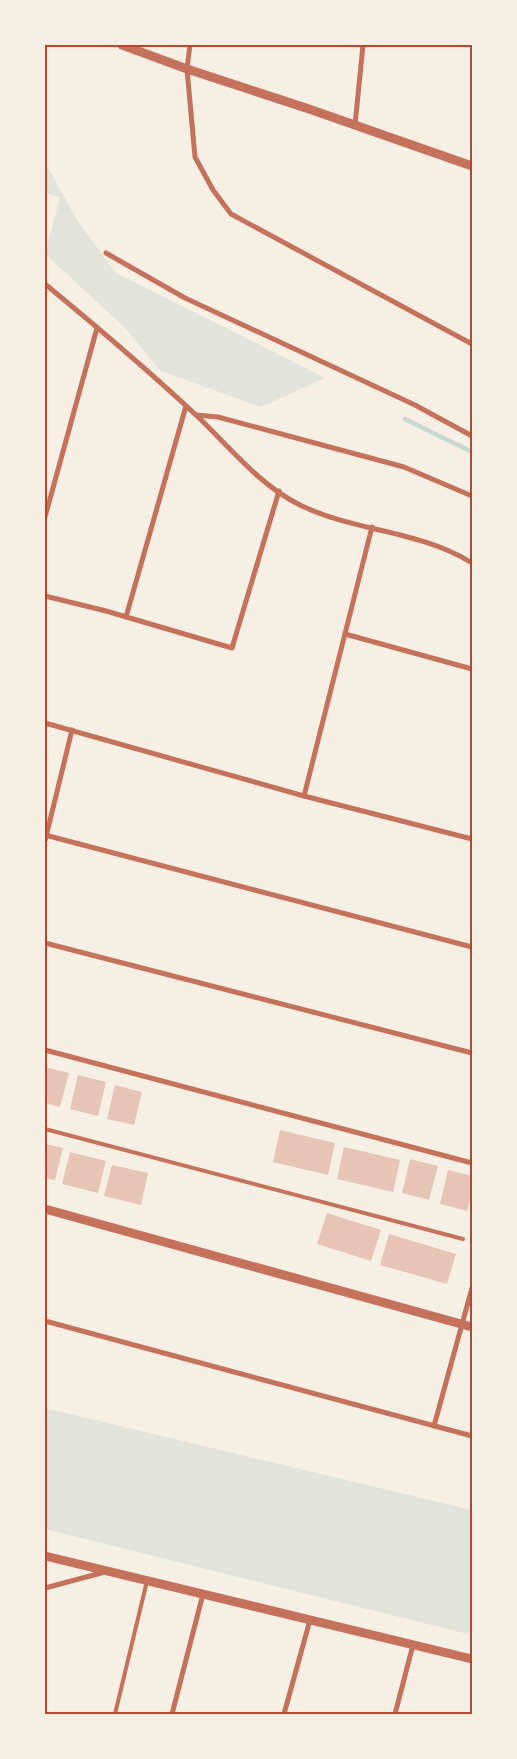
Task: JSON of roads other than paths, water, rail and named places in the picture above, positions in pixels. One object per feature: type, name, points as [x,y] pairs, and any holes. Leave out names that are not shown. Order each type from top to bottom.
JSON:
[{"type":"street","points":[[122,45],[187,70],[356,125],[472,166]]},
{"type":"street","points":[[190,45],[187,70],[195,157],[213,190],[231,214],[472,344]]},
{"type":"street","points":[[356,125],[364,45]]},
{"type":"street","points":[[106,252],[184,298],[416,405],[472,436]]},
{"type":"street","points":[[45,284],[186,406],[265,482],[308,508],[331,517],[443,547],[472,563]]},
{"type":"street","points":[[45,517],[48,496],[97,328]]},
{"type":"street","points":[[126,617],[186,406]]},
{"type":"street","points":[[196,415],[218,416],[404,466],[472,496]]},
{"type":"street","points":[[45,596],[232,648],[280,491]]},
{"type":"street","points":[[304,796],[372,527]]},
{"type":"street","points":[[345,634],[472,669]]},
{"type":"street","points":[[45,723],[304,796],[472,840]]},
{"type":"street","points":[[72,730],[46,837],[472,948]]},
{"type":"street","points":[[45,943],[469,1052],[472,1060]]},
{"type":"street","points":[[45,1050],[472,1163]]},
{"type":"street","points":[[45,1209],[472,1327]]},
{"type":"street","points":[[434,1426],[472,1288]]},
{"type":"street","points":[[45,1321],[472,1436]]},
{"type":"street","points":[[45,1556],[472,1659]]},
{"type":"street","points":[[45,1588],[107,1571]]},
{"type":"street","points":[[172,1714],[203,1594]]},
{"type":"street","points":[[284,1714],[310,1620]]},
{"type":"street","points":[[394,1714],[413,1645]]},
{"type":"lane","points":[[45,1129],[463,1239]]},
{"type":"lane","points":[[115,1714],[147,1581]]},
{"type":"waterway","points":[[405,419],[472,452]]}]
